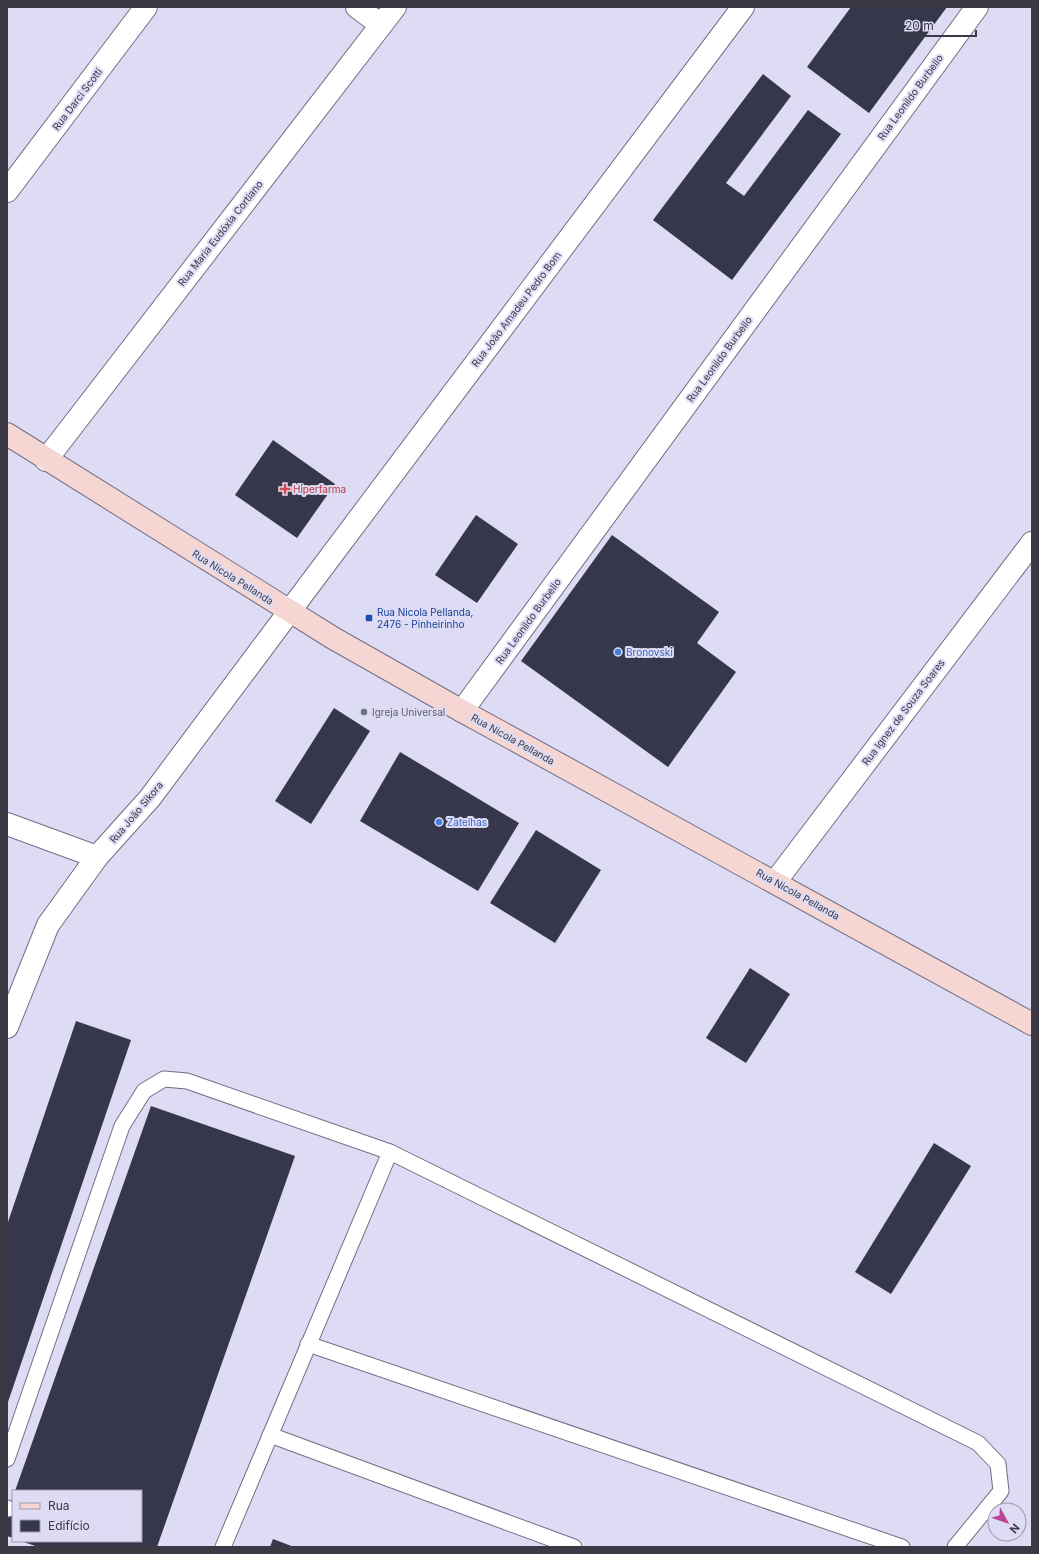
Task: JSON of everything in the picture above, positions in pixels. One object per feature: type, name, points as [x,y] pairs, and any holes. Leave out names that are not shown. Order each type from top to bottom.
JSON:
[{"type":"main road","name":"Rua Nicola Pellanda","points":[[7,434],[46,460],[333,638],[462,712],[1032,1024]]},
{"type":"street","name":"Rua Darci Scotti","points":[[7,191],[146,7]]},
{"type":"street","points":[[357,7],[381,25]]},
{"type":"street","name":"Rua Maria Eudóxia Cortiano","points":[[46,460],[395,7]]},
{"type":"street","name":"Rua João Amadeu Pedro Bom","points":[[289,612],[743,7]]},
{"type":"street","name":"Rua Leonildo Burbello","points":[[462,712],[977,7]]},
{"type":"street","name":"Rua Ignez de Souza Soares","points":[[775,882],[1032,543]]},
{"type":"street","name":"Rua João Sikora","points":[[7,1026],[48,924],[97,857],[150,798],[289,612]]},
{"type":"street","points":[[7,824],[97,857]]},
{"type":"lane","points":[[7,1459],[122,1126],[144,1091],[164,1079],[187,1081],[390,1152],[978,1443],[998,1464],[1001,1490],[955,1547]]},
{"type":"lane","points":[[223,1547],[390,1152]]},
{"type":"lane","points":[[308,1344],[902,1547]]},
{"type":"lane","points":[[270,1435],[574,1547]]},
{"type":"building","points":[[851,7],[947,7],[869,113],[807,67]]},
{"type":"building","points":[[763,74],[791,96],[726,183],[744,196],[808,110],[841,134],[732,280],[653,220]]},
{"type":"building","name":"Hiperfarma","points":[[273,440],[335,484],[297,538],[235,495]]},
{"type":"building","points":[[476,515],[518,544],[477,603],[435,575]]},
{"type":"building","name":"Bronovski","points":[[612,535],[719,612],[697,643],[736,672],[668,767],[521,661]]},
{"type":"building","points":[[334,708],[370,731],[311,824],[275,801]]},
{"type":"building","name":"Zatelhas","points":[[400,752],[519,823],[478,891],[360,821]]},
{"type":"building","points":[[536,830],[601,870],[555,943],[490,903]]},
{"type":"building","points":[[750,968],[790,994],[746,1063],[706,1038]]},
{"type":"building","points":[[76,1021],[131,1040],[7,1405],[7,1225]]},
{"type":"building","points":[[151,1106],[295,1156],[157,1547],[38,1547],[24,1542],[142,1542],[142,1490],[15,1490]]},
{"type":"building","points":[[934,1143],[971,1166],[891,1294],[855,1272]]},
{"type":"building","points":[[12,1499],[12,1538],[7,1536],[7,1513]]},
{"type":"building","points":[[273,1539],[294,1547],[270,1547]]},
{"type":"place","name":"Hiperfarma","points":[[285,489]]},
{"type":"place","name":"Rua Nicola Pellanda, 2476 - Pinheirinho","points":[[369,618]]},
{"type":"place","name":"Bronovski","points":[[618,652]]},
{"type":"place","name":"Igreja Universal","points":[[364,712]]},
{"type":"place","name":"Zatelhas","points":[[439,822]]}]
